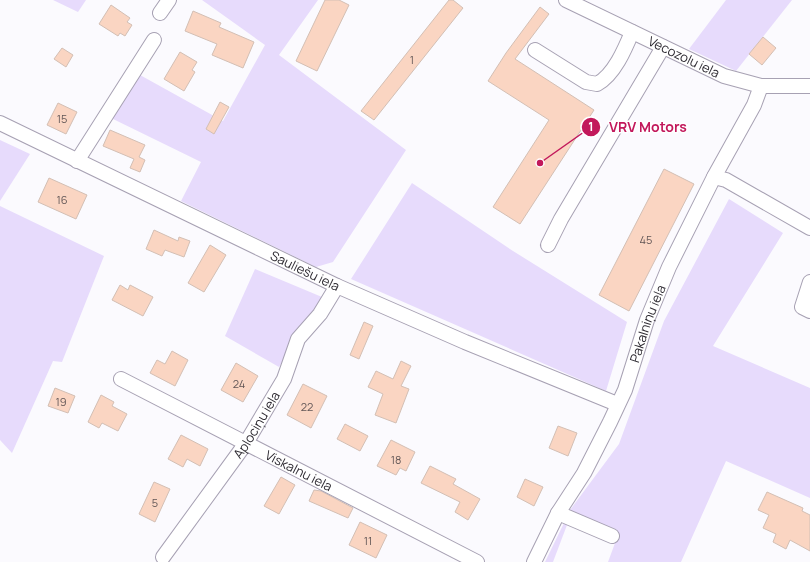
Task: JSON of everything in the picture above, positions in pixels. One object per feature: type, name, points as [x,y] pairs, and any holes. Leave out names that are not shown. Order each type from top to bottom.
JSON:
[{"type":"street","points":[[160,13],[169,0]]},
{"type":"street","name":"Vecozolu iela","points":[[566,0],[724,76],[761,86],[810,86]]},
{"type":"street","points":[[534,50],[586,82],[597,84],[603,81],[615,64],[632,32]]},
{"type":"street","points":[[77,161],[154,40]]},
{"type":"street","points":[[548,245],[561,219],[663,47]]},
{"type":"street","name":"Pakalniņu iela","points":[[534,562],[558,513],[584,473],[625,390],[647,320],[669,267],[714,177],[754,105],[761,86]]},
{"type":"street","name":"Sauliešu iela","points":[[0,123],[337,286],[465,342],[617,404]]},
{"type":"street","points":[[714,177],[726,180],[810,228]]},
{"type":"street","points":[[810,282],[802,307],[810,311]]},
{"type":"street","name":"Aplociņu iela","points":[[163,557],[246,443],[284,379],[298,339],[320,314],[337,286]]},
{"type":"street","name":"Viskalnu iela","points":[[120,379],[477,562]]},
{"type":"street","points":[[558,513],[612,536]]},
{"type":"shaded area","points":[[53,0],[86,0],[78,12]]},
{"type":"shaded area","points":[[202,0],[318,0],[279,55],[406,150],[333,262],[316,267],[181,201],[201,162],[111,118],[140,75],[223,121],[265,45]]},
{"type":"shaded area","points":[[726,0],[792,0],[736,71],[689,49]]},
{"type":"shaded area","points":[[0,140],[30,154],[0,201]]},
{"type":"shaded area","points":[[412,183],[513,251],[627,322],[606,391],[351,279]]},
{"type":"shaded area","points":[[729,199],[783,233],[713,346],[810,388],[810,498],[726,461],[681,562],[608,562],[618,535],[615,529],[572,513],[570,510],[619,444],[664,321]]},
{"type":"shaded area","points":[[0,206],[104,256],[62,362],[53,361],[12,453],[0,440]]},
{"type":"shaded area","points":[[255,269],[322,297],[279,367],[225,336]]},
{"type":"shaded area","points":[[564,523],[567,525],[553,562],[545,562]]},
{"type":"building","points":[[325,0],[339,0],[349,5],[317,71],[296,61]]},
{"type":"building","points":[[449,0],[453,0],[463,8],[374,120],[361,111]]},
{"type":"building","points":[[111,5],[130,18],[127,22],[132,25],[125,36],[120,33],[118,36],[99,24]]},
{"type":"building","points":[[540,7],[549,14],[515,59],[594,110],[520,224],[493,207],[549,120],[488,81],[506,53]]},
{"type":"building","points":[[193,11],[221,23],[219,27],[254,42],[243,68],[212,55],[217,44],[185,31]]},
{"type":"building","points":[[763,37],[776,48],[762,65],[749,54]]},
{"type":"building","points":[[62,48],[73,55],[66,67],[54,59]]},
{"type":"building","points":[[180,52],[197,62],[192,70],[195,72],[184,91],[164,79]]},
{"type":"building","points":[[220,102],[229,107],[214,134],[206,129]]},
{"type":"building","points":[[58,103],[77,112],[66,134],[47,125]]},
{"type":"building","points":[[110,130],[145,145],[139,157],[145,160],[140,172],[130,168],[134,159],[103,146]]},
{"type":"building","points":[[664,169],[694,184],[629,311],[599,295]]},
{"type":"building","points":[[49,178],[87,195],[76,219],[38,202]]},
{"type":"building","points":[[154,230],[178,241],[179,237],[190,241],[184,257],[165,250],[162,256],[146,249]]},
{"type":"building","points":[[210,245],[226,255],[204,292],[188,283]]},
{"type":"building","points":[[120,285],[128,290],[130,285],[153,297],[143,316],[112,300]]},
{"type":"building","points":[[364,322],[373,326],[359,359],[350,355]]},
{"type":"building","points":[[172,351],[188,360],[175,386],[150,373],[157,360],[165,364]]},
{"type":"building","points":[[401,361],[411,366],[401,386],[409,389],[396,423],[375,415],[383,394],[368,387],[376,371],[393,379]]},
{"type":"building","points":[[236,363],[258,376],[243,402],[221,390]]},
{"type":"building","points":[[303,384],[327,396],[311,428],[287,415]]},
{"type":"building","points":[[55,388],[75,396],[68,413],[48,406]]},
{"type":"building","points":[[101,395],[114,402],[112,406],[127,414],[118,431],[102,423],[99,428],[88,422]]},
{"type":"building","points":[[345,424],[368,436],[360,451],[337,439]]},
{"type":"building","points":[[558,426],[577,433],[568,456],[549,448]]},
{"type":"building","points":[[181,435],[208,449],[200,466],[187,459],[183,467],[168,459]]},
{"type":"building","points":[[391,440],[415,452],[406,471],[400,468],[396,475],[377,466]]},
{"type":"building","points":[[430,466],[456,479],[453,484],[480,499],[468,520],[455,512],[460,502],[421,483]]},
{"type":"building","points":[[281,477],[295,485],[279,514],[264,506]]},
{"type":"building","points":[[525,479],[543,487],[534,506],[517,497]]},
{"type":"building","points":[[154,482],[170,489],[155,522],[139,514]]},
{"type":"building","points":[[314,490],[321,491],[353,508],[348,518],[309,501]]},
{"type":"building","points":[[767,492],[803,508],[802,511],[810,515],[810,551],[790,540],[786,549],[773,542],[776,534],[763,528],[769,515],[758,510]]},
{"type":"building","points":[[360,522],[387,535],[376,558],[349,545]]},
{"type":"place","name":"VRV Motors","points":[[540,163]]}]
